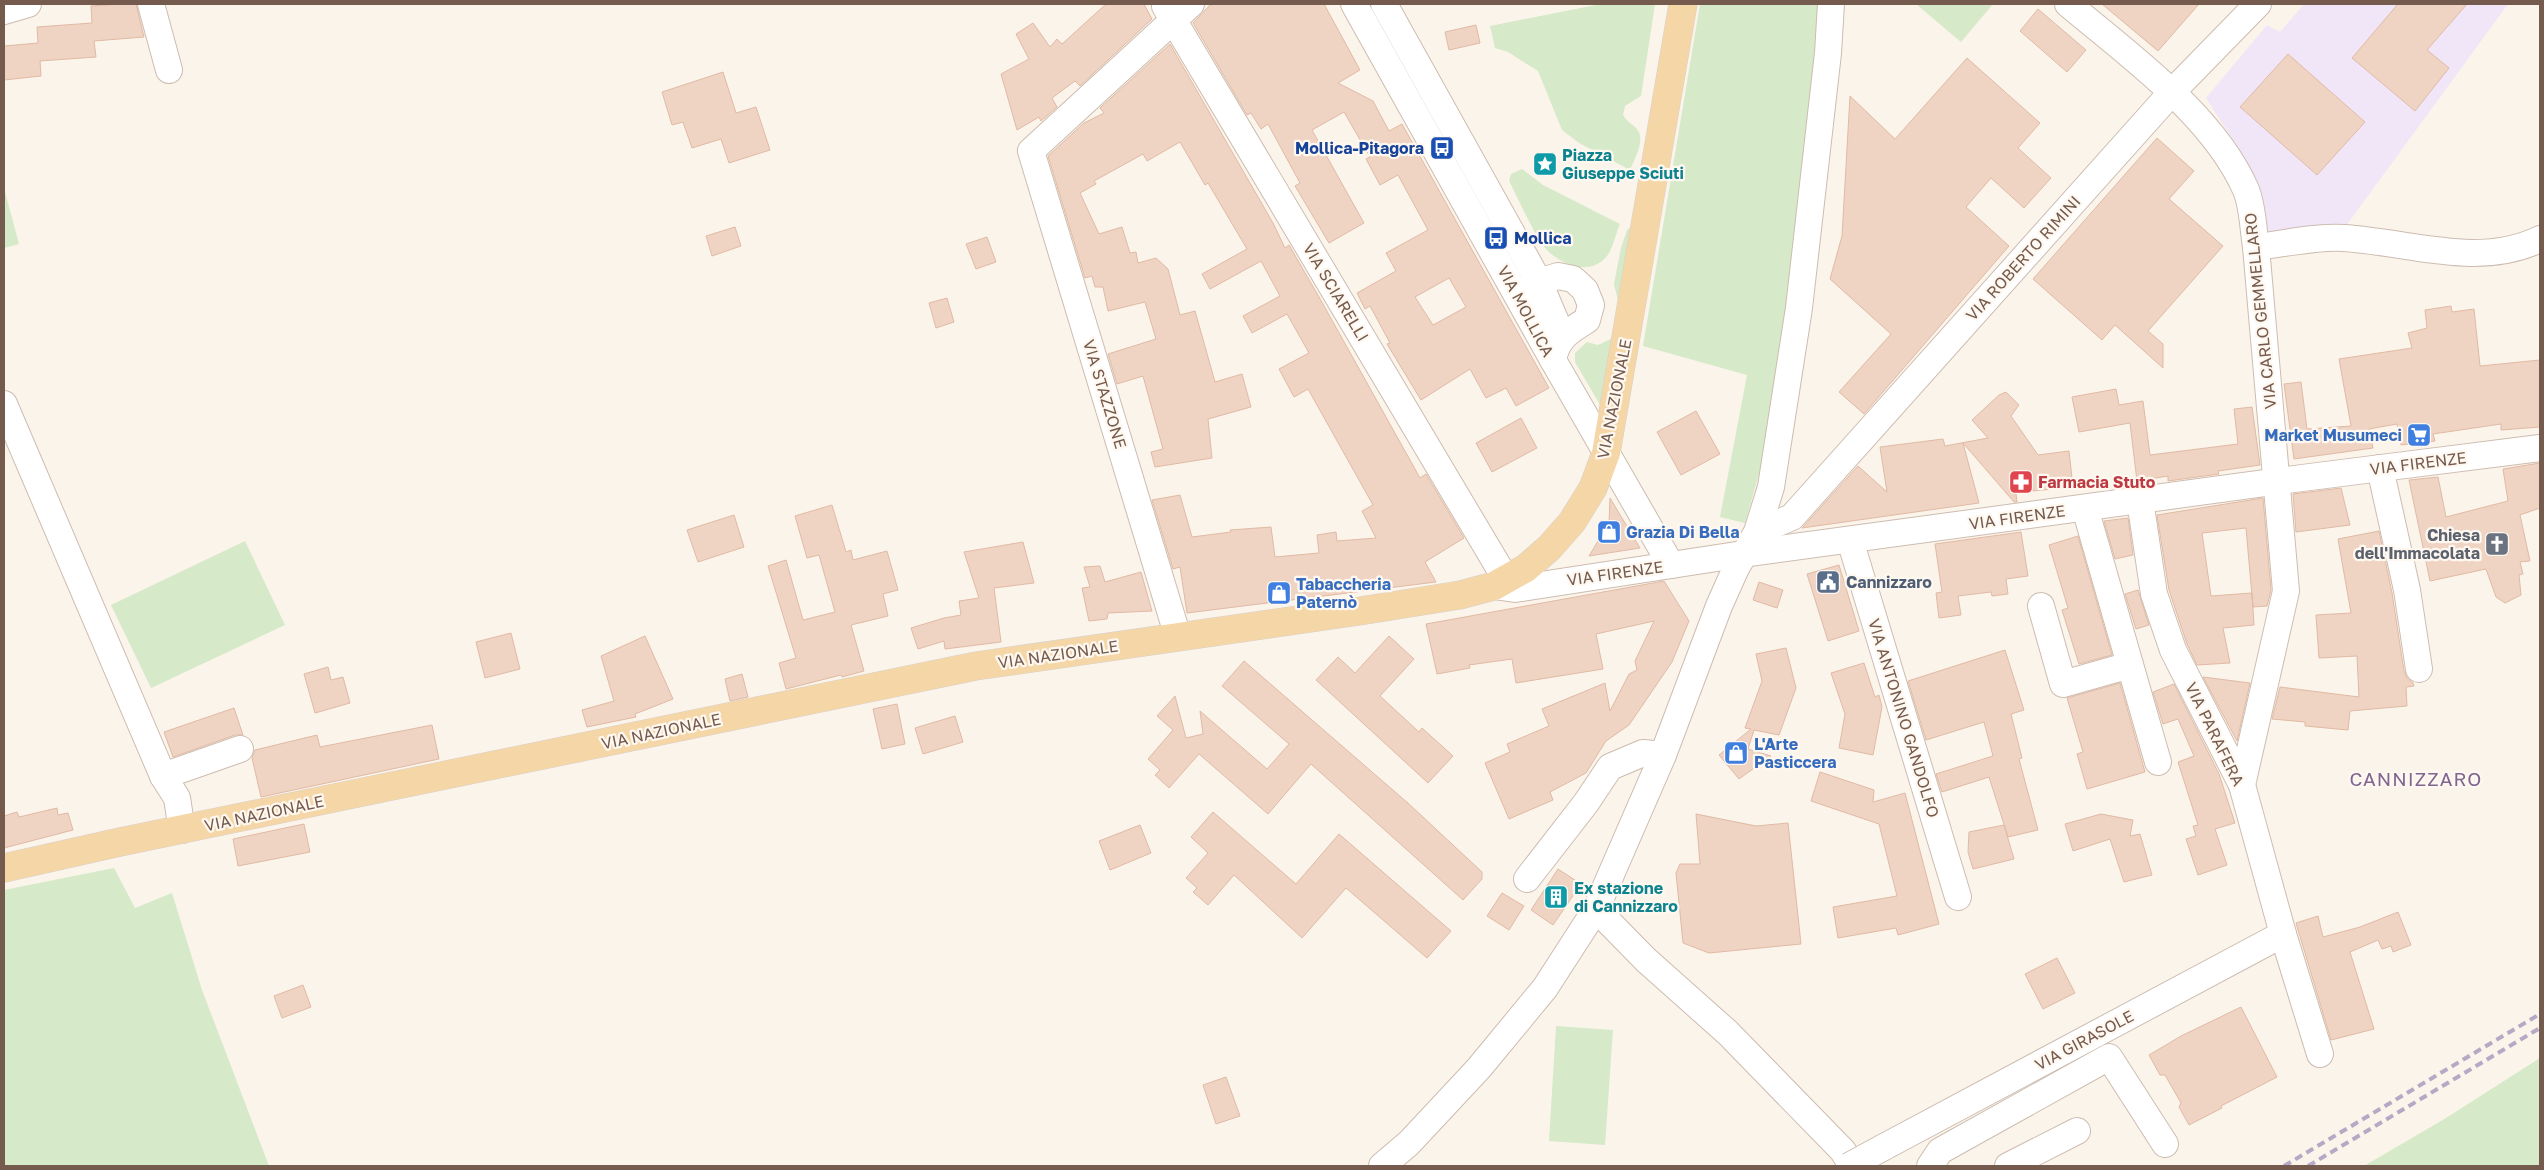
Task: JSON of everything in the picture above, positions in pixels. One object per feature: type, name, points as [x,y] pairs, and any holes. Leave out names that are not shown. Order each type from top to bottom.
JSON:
[{"type":"main road","name":"VIA NAZIONALE","points":[[4,868],[976,666],[1378,608],[1460,595],[1501,584],[1549,548],[1572,522],[1593,488],[1606,453],[1684,4]]},
{"type":"street","points":[[4,11],[28,4]]},
{"type":"street","points":[[151,4],[169,70]]},
{"type":"street","points":[[1354,4],[1388,36],[1529,288],[1562,336]]},
{"type":"street","points":[[1384,4],[1388,36]]},
{"type":"street","points":[[1382,1166],[1409,1143],[1479,1068],[1546,988],[1596,909],[1663,755],[1719,606],[1743,554],[1757,532],[1771,486],[1799,308],[1828,53],[1831,4]]},
{"type":"street","name":"VIA CARLO GEMMELLARO","points":[[2068,4],[2172,92],[2224,152],[2246,192],[2256,247],[2278,481],[2286,591],[2242,785]]},
{"type":"street","name":"VIA ROBERTO RIMINI","points":[[1792,517],[2172,92],[2258,4]]},
{"type":"street","name":"VIA STAZZONE","points":[[1176,9],[1031,151],[1178,637]]},
{"type":"street","name":"VIA SCIARELLI","points":[[1176,9],[1501,584]]},
{"type":"street","points":[[2256,247],[2342,238],[2469,254],[2498,253],[2540,239]]},
{"type":"street","points":[[1529,288],[1558,276],[1573,278],[1585,290],[1590,305],[1587,320],[1562,336],[1555,346],[1553,360]]},
{"type":"street","name":"VIA MOLLICA","points":[[1529,288],[1553,360],[1670,565]]},
{"type":"street","points":[[4,404],[164,776],[177,798],[182,830]]},
{"type":"street","name":"VIA FIRENZE","points":[[1501,584],[1515,589],[1743,554],[2278,481],[2540,448]]},
{"type":"street","points":[[2380,468],[2406,590],[2419,670]]},
{"type":"street","name":"VIA PARAFERA","points":[[2140,500],[2154,594],[2173,650],[2242,785],[2283,934],[2320,1054]]},
{"type":"street","points":[[2085,508],[2158,762]]},
{"type":"street","points":[[1757,532],[1792,517]]},
{"type":"street","points":[[1787,549],[1792,517]]},
{"type":"street","name":"VIA ANTONINO GANDOLFO","points":[[1850,540],[1958,897]]},
{"type":"street","points":[[1534,561],[1542,570],[1563,581]]},
{"type":"street","points":[[2041,606],[2063,684],[2130,665]]},
{"type":"street","points":[[164,776],[240,749]]},
{"type":"street","points":[[1527,879],[1586,803],[1610,767],[1643,753],[1663,755]]},
{"type":"street","points":[[1596,909],[1646,960],[1728,1034],[1843,1151],[1851,1166]]},
{"type":"street","name":"VIA GIRASOLE","points":[[1851,1166],[2283,934]]},
{"type":"street","points":[[1930,1166],[1940,1151],[2109,1058],[2165,1144]]},
{"type":"street","points":[[2008,1166],[2077,1131]]},
{"type":"shaded area","points":[[2304,4],[2508,4],[2346,226],[2269,235],[2262,201],[2246,160],[2206,98],[2267,25],[2280,32]]},
{"type":"green space","points":[[1601,4],[1655,4],[1641,96],[1625,106],[1623,115],[1636,128],[1640,138],[1639,149],[1630,170],[1579,143],[1562,130],[1538,71],[1508,52],[1495,48],[1490,26]]},
{"type":"green space","points":[[1700,4],[1821,4],[1773,425],[1745,523],[1720,517],[1747,375],[1643,346]]},
{"type":"green space","points":[[1916,4],[1993,4],[1961,42]]},
{"type":"green space","points":[[1522,169],[1543,185],[1620,224],[1611,250],[1603,260],[1595,265],[1578,267],[1561,261],[1546,249],[1532,227],[1509,181],[1511,174]]},
{"type":"green space","points":[[4,188],[19,244],[4,248]]},
{"type":"green space","points":[[1636,224],[1621,313],[1614,284],[1621,248],[1627,230]]},
{"type":"green space","points":[[1617,336],[1603,410],[1575,362],[1575,353],[1587,342],[1598,345]]},
{"type":"green space","points":[[245,541],[285,625],[151,688],[111,605]]},
{"type":"green space","points":[[114,868],[135,908],[172,893],[202,990],[269,1166],[4,1166],[4,890]]},
{"type":"green space","points":[[1556,1026],[1613,1030],[1605,1145],[1549,1141]]},
{"type":"green space","points":[[2540,1058],[2540,1166],[2364,1166],[2446,1118]]},
{"type":"building","points":[[136,4],[144,37],[94,41],[96,57],[40,61],[41,76],[4,80],[4,46],[38,43],[37,27],[92,23],[91,6]]},
{"type":"building","points":[[1106,4],[1144,4],[1152,19],[1080,86],[1075,81],[1052,98],[1057,107],[1041,121],[1039,117],[1017,130],[1001,74],[1029,59],[1016,34],[1033,23],[1050,47],[1057,39],[1062,44]]},
{"type":"building","points":[[1211,4],[1324,4],[1360,70],[1338,83],[1373,101],[1389,131],[1402,124],[1549,388],[1516,406],[1506,388],[1486,398],[1470,369],[1421,400],[1387,344],[1390,343],[1370,306],[1365,309],[1357,293],[1396,271],[1386,253],[1428,230],[1398,175],[1380,185],[1366,159],[1370,157],[1344,112],[1312,130],[1364,223],[1329,243],[1295,186],[1300,183],[1268,124],[1261,129],[1251,113],[1247,115],[1193,23]],"holes":[[[1449,278],[1466,307],[1433,325],[1415,297]]]},
{"type":"building","points":[[2102,4],[2199,4],[2158,51]]},
{"type":"building","points":[[2398,4],[2467,4],[2427,50],[2449,68],[2415,111],[2352,58]]},
{"type":"building","points":[[2038,9],[2086,50],[2067,72],[2020,31]]},
{"type":"building","points":[[1476,25],[1480,43],[1449,50],[1445,32]]},
{"type":"building","points":[[1170,44],[1273,223],[1285,248],[1289,245],[1319,297],[1420,478],[1426,474],[1464,538],[1425,562],[1436,582],[1187,613],[1180,567],[1173,569],[1152,500],[1180,495],[1192,537],[1231,532],[1230,530],[1271,527],[1275,557],[1319,553],[1317,535],[1336,532],[1337,541],[1376,538],[1362,511],[1373,505],[1308,389],[1294,397],[1279,369],[1309,353],[1287,314],[1252,333],[1243,316],[1280,296],[1261,261],[1210,289],[1202,274],[1247,249],[1208,183],[1205,185],[1180,142],[1147,161],[1143,154],[1094,181],[1096,184],[1080,193],[1099,234],[1122,227],[1130,253],[1136,252],[1138,263],[1156,258],[1168,269],[1180,315],[1195,311],[1215,382],[1242,374],[1251,407],[1208,419],[1212,458],[1155,467],[1151,452],[1163,449],[1143,376],[1117,384],[1108,354],[1156,339],[1145,302],[1108,311],[1103,287],[1095,287],[1092,276],[1085,278],[1048,156],[1084,123],[1104,113],[1100,108]]},
{"type":"building","points":[[2288,54],[2365,122],[2317,175],[2240,107]]},
{"type":"building","points":[[1967,58],[2040,123],[2018,148],[2051,178],[2024,208],[1991,178],[1966,207],[2009,246],[1864,414],[1839,392],[1891,334],[1830,279],[1842,236],[1850,96],[1895,139]]},
{"type":"building","points":[[723,72],[736,113],[756,107],[770,150],[729,163],[721,139],[692,148],[683,122],[672,125],[662,92]]},
{"type":"building","points":[[2157,138],[2194,171],[2169,199],[2223,246],[2148,331],[2163,344],[2163,368],[2115,325],[2102,340],[2033,279]]},
{"type":"building","points":[[735,227],[741,246],[712,256],[706,236]]},
{"type":"building","points":[[987,237],[996,262],[976,269],[966,244]]},
{"type":"building","points":[[947,298],[954,322],[936,328],[929,303]]},
{"type":"building","points":[[2451,306],[2452,312],[2474,309],[2480,366],[2540,360],[2540,427],[2501,430],[2501,424],[2433,434],[2435,441],[2401,445],[2397,424],[2369,429],[2373,448],[2294,459],[2284,384],[2301,382],[2307,429],[2351,426],[2339,359],[2412,348],[2408,333],[2427,328],[2425,310]]},
{"type":"building","points":[[2116,389],[2119,405],[2143,401],[2150,455],[2238,444],[2234,409],[2252,407],[2260,465],[2218,471],[2219,474],[2168,481],[2168,476],[2137,481],[2130,423],[2079,432],[2072,397]]},
{"type":"building","points":[[2006,392],[2019,405],[2011,416],[2038,455],[2069,451],[2073,487],[2033,491],[2028,475],[2014,478],[2017,502],[2014,502],[1963,443],[1979,503],[1802,528],[1858,466],[1887,492],[1880,447],[1943,439],[1945,446],[1988,438],[1972,420],[1999,395]]},
{"type":"building","points":[[1696,411],[1720,454],[1681,475],[1657,432]]},
{"type":"building","points":[[1521,418],[1537,448],[1492,472],[1476,443]]},
{"type":"building","points":[[2540,463],[2540,508],[2520,515],[2530,561],[2520,562],[2523,574],[2519,575],[2521,595],[2505,603],[2496,597],[2486,569],[2430,581],[2409,480],[2438,477],[2446,517],[2508,501],[2503,469]]},
{"type":"building","points":[[2341,488],[2350,525],[2296,532],[2293,494]]},
{"type":"building","points":[[1610,498],[1640,548],[1589,556],[1609,523]]},
{"type":"building","points":[[2263,498],[2271,590],[2267,606],[2253,607],[2254,625],[2223,628],[2230,663],[2197,665],[2187,644],[2169,590],[2157,515]],"holes":[[[2246,528],[2252,593],[2211,596],[2202,533]]]},
{"type":"building","points":[[832,505],[846,552],[851,550],[853,560],[887,551],[898,590],[883,594],[888,616],[851,625],[864,671],[786,689],[779,663],[796,658],[768,566],[786,560],[803,620],[835,612],[819,555],[807,558],[795,516]]},
{"type":"building","points":[[734,515],[744,547],[698,562],[687,530]]},
{"type":"building","points":[[2128,518],[2133,555],[2115,559],[2104,521]]},
{"type":"building","points":[[2379,531],[2392,593],[2404,671],[2414,686],[2406,687],[2407,706],[2350,711],[2348,730],[2305,726],[2305,722],[2272,719],[2280,687],[2359,697],[2357,656],[2319,658],[2316,615],[2351,613],[2338,539]]},
{"type":"building","points":[[2021,532],[2028,576],[2006,579],[2008,594],[1992,596],[1991,592],[1958,596],[1961,615],[1939,618],[1936,593],[1942,592],[1935,544]]},
{"type":"building","points":[[2078,536],[2112,655],[2079,664],[2062,610],[2068,608],[2049,545]]},
{"type":"building","points":[[1023,542],[1034,583],[994,588],[1001,642],[945,649],[944,641],[918,649],[911,628],[961,615],[959,601],[979,598],[964,552]]},
{"type":"building","points":[[1839,565],[1859,631],[1828,641],[1807,574]]},
{"type":"building","points":[[1100,566],[1105,582],[1141,572],[1152,611],[1108,613],[1107,619],[1089,621],[1082,588],[1090,587],[1084,567]]},
{"type":"building","points":[[1664,581],[1689,621],[1672,662],[1629,725],[1606,741],[1586,773],[1550,792],[1553,800],[1509,819],[1485,763],[1510,752],[1507,744],[1549,726],[1542,709],[1605,683],[1610,711],[1629,674],[1637,670],[1635,661],[1654,621],[1596,634],[1603,669],[1516,683],[1512,659],[1469,665],[1470,668],[1437,674],[1426,624]]},
{"type":"building","points":[[1759,582],[1783,590],[1777,608],[1753,600]]},
{"type":"building","points":[[2138,590],[2149,625],[2136,629],[2125,594]]},
{"type":"building","points":[[511,633],[520,669],[485,678],[476,642]]},
{"type":"building","points":[[645,636],[673,699],[635,714],[636,717],[587,727],[582,710],[614,701],[601,656]]},
{"type":"building","points":[[1389,636],[1414,659],[1380,696],[1419,732],[1422,728],[1453,756],[1428,783],[1316,680],[1338,657],[1355,673]]},
{"type":"building","points":[[1786,648],[1796,688],[1779,735],[1754,730],[1748,749],[1771,756],[1739,779],[1719,755],[1751,729],[1745,728],[1762,681],[1756,654]]},
{"type":"building","points":[[2005,650],[2024,710],[2011,714],[2022,758],[2019,759],[2038,830],[2008,837],[1989,777],[1942,792],[1936,774],[1993,756],[1984,722],[1926,740],[1908,681]]},
{"type":"building","points":[[1244,661],[1409,804],[1482,872],[1482,879],[1463,900],[1311,764],[1268,814],[1199,754],[1169,788],[1155,775],[1160,770],[1148,759],[1173,730],[1157,716],[1175,696],[1186,738],[1203,734],[1200,711],[1267,769],[1289,744],[1222,686]]},
{"type":"building","points":[[1864,663],[1875,697],[1879,695],[1882,707],[1873,755],[1839,748],[1845,714],[1831,673]]},
{"type":"building","points":[[328,667],[331,680],[343,677],[350,703],[315,713],[304,674]]},
{"type":"building","points":[[742,674],[748,697],[730,701],[725,679]]},
{"type":"building","points":[[2203,677],[2250,683],[2237,741]]},
{"type":"building","points":[[2120,683],[2145,772],[2087,789],[2077,754],[2083,752],[2067,698]]},
{"type":"building","points":[[2174,684],[2219,774],[2235,823],[2215,829],[2227,865],[2198,875],[2186,839],[2196,836],[2193,826],[2198,825],[2178,762],[2194,756],[2178,719],[2163,724],[2153,692]]},
{"type":"building","points":[[897,704],[905,744],[882,749],[873,709]]},
{"type":"building","points":[[234,708],[243,735],[235,735],[173,757],[164,732]]},
{"type":"building","points":[[955,716],[963,742],[923,754],[915,728]]},
{"type":"building","points":[[432,725],[439,759],[261,797],[252,758],[255,750],[317,735],[320,747]]},
{"type":"building","points":[[1820,772],[1874,790],[1873,802],[1905,793],[1939,924],[1898,935],[1896,928],[1838,938],[1833,907],[1897,896],[1879,824],[1811,801]]},
{"type":"building","points":[[57,808],[58,815],[68,813],[73,830],[4,848],[4,816],[17,812],[19,817]]},
{"type":"building","points":[[1213,812],[1296,884],[1339,834],[1451,931],[1427,958],[1346,888],[1302,938],[1234,875],[1208,905],[1193,892],[1197,888],[1186,878],[1208,853],[1191,837]]},
{"type":"building","points":[[1696,814],[1756,826],[1788,823],[1801,944],[1709,953],[1683,943],[1676,873],[1680,864],[1700,864]]},
{"type":"building","points":[[2101,814],[2133,820],[2130,836],[2140,834],[2152,875],[2124,882],[2110,839],[2073,851],[2065,824]]},
{"type":"building","points":[[304,824],[310,852],[238,866],[233,839]]},
{"type":"building","points":[[1140,825],[1151,853],[1110,870],[1099,841]]},
{"type":"building","points":[[2004,825],[2014,859],[1973,869],[1968,852],[1969,832]]},
{"type":"building","name":"Ex stazione di Cannizzaro","points":[[1558,869],[1581,884],[1553,925],[1531,910]]},
{"type":"building","points":[[1502,893],[1524,906],[1509,930],[1487,916]]},
{"type":"building","points":[[2398,912],[2411,945],[2393,952],[2391,946],[2382,949],[2378,940],[2350,952],[2374,1029],[2331,1040],[2296,923],[2318,916],[2323,937],[2360,927]]},
{"type":"building","points":[[2057,958],[2075,993],[2043,1009],[2025,974]]},
{"type":"building","points":[[303,985],[311,1007],[282,1018],[274,996]]},
{"type":"building","points":[[2241,1007],[2277,1077],[2189,1125],[2179,1107],[2181,1103],[2165,1075],[2160,1075],[2149,1055],[2181,1036]]},
{"type":"building","points":[[1226,1077],[1240,1116],[1216,1124],[1203,1085]]},
{"type":"railway","points":[[2284,1166],[2540,1014]]},
{"type":"railway","points":[[2308,1166],[2540,1028]]},
{"type":"place","name":"Mollica-Pitagora","points":[[1442,148]]},
{"type":"place","name":"Piazza Giuseppe Sciuti","points":[[1545,164]]},
{"type":"place","name":"Mollica","points":[[1496,238]]},
{"type":"place","name":"Market Musumeci","points":[[2419,435]]},
{"type":"place","name":"Farmacia Stuto","points":[[2021,482]]},
{"type":"place","name":"Grazia Di Bella","points":[[1609,532]]},
{"type":"place","name":"Chiesa dell'Immacolata","points":[[2497,544]]},
{"type":"place","name":"Cannizzaro","points":[[1828,582]]},
{"type":"place","name":"Tabaccheria Paternò","points":[[1279,593]]},
{"type":"place","name":"L'Arte Pasticcera","points":[[1736,753]]},
{"type":"place","name":"Ex stazione di Cannizzaro","points":[[1556,897]]},
{"type":"district","name":"CANNIZZARO","points":[[2416,778]]}]
